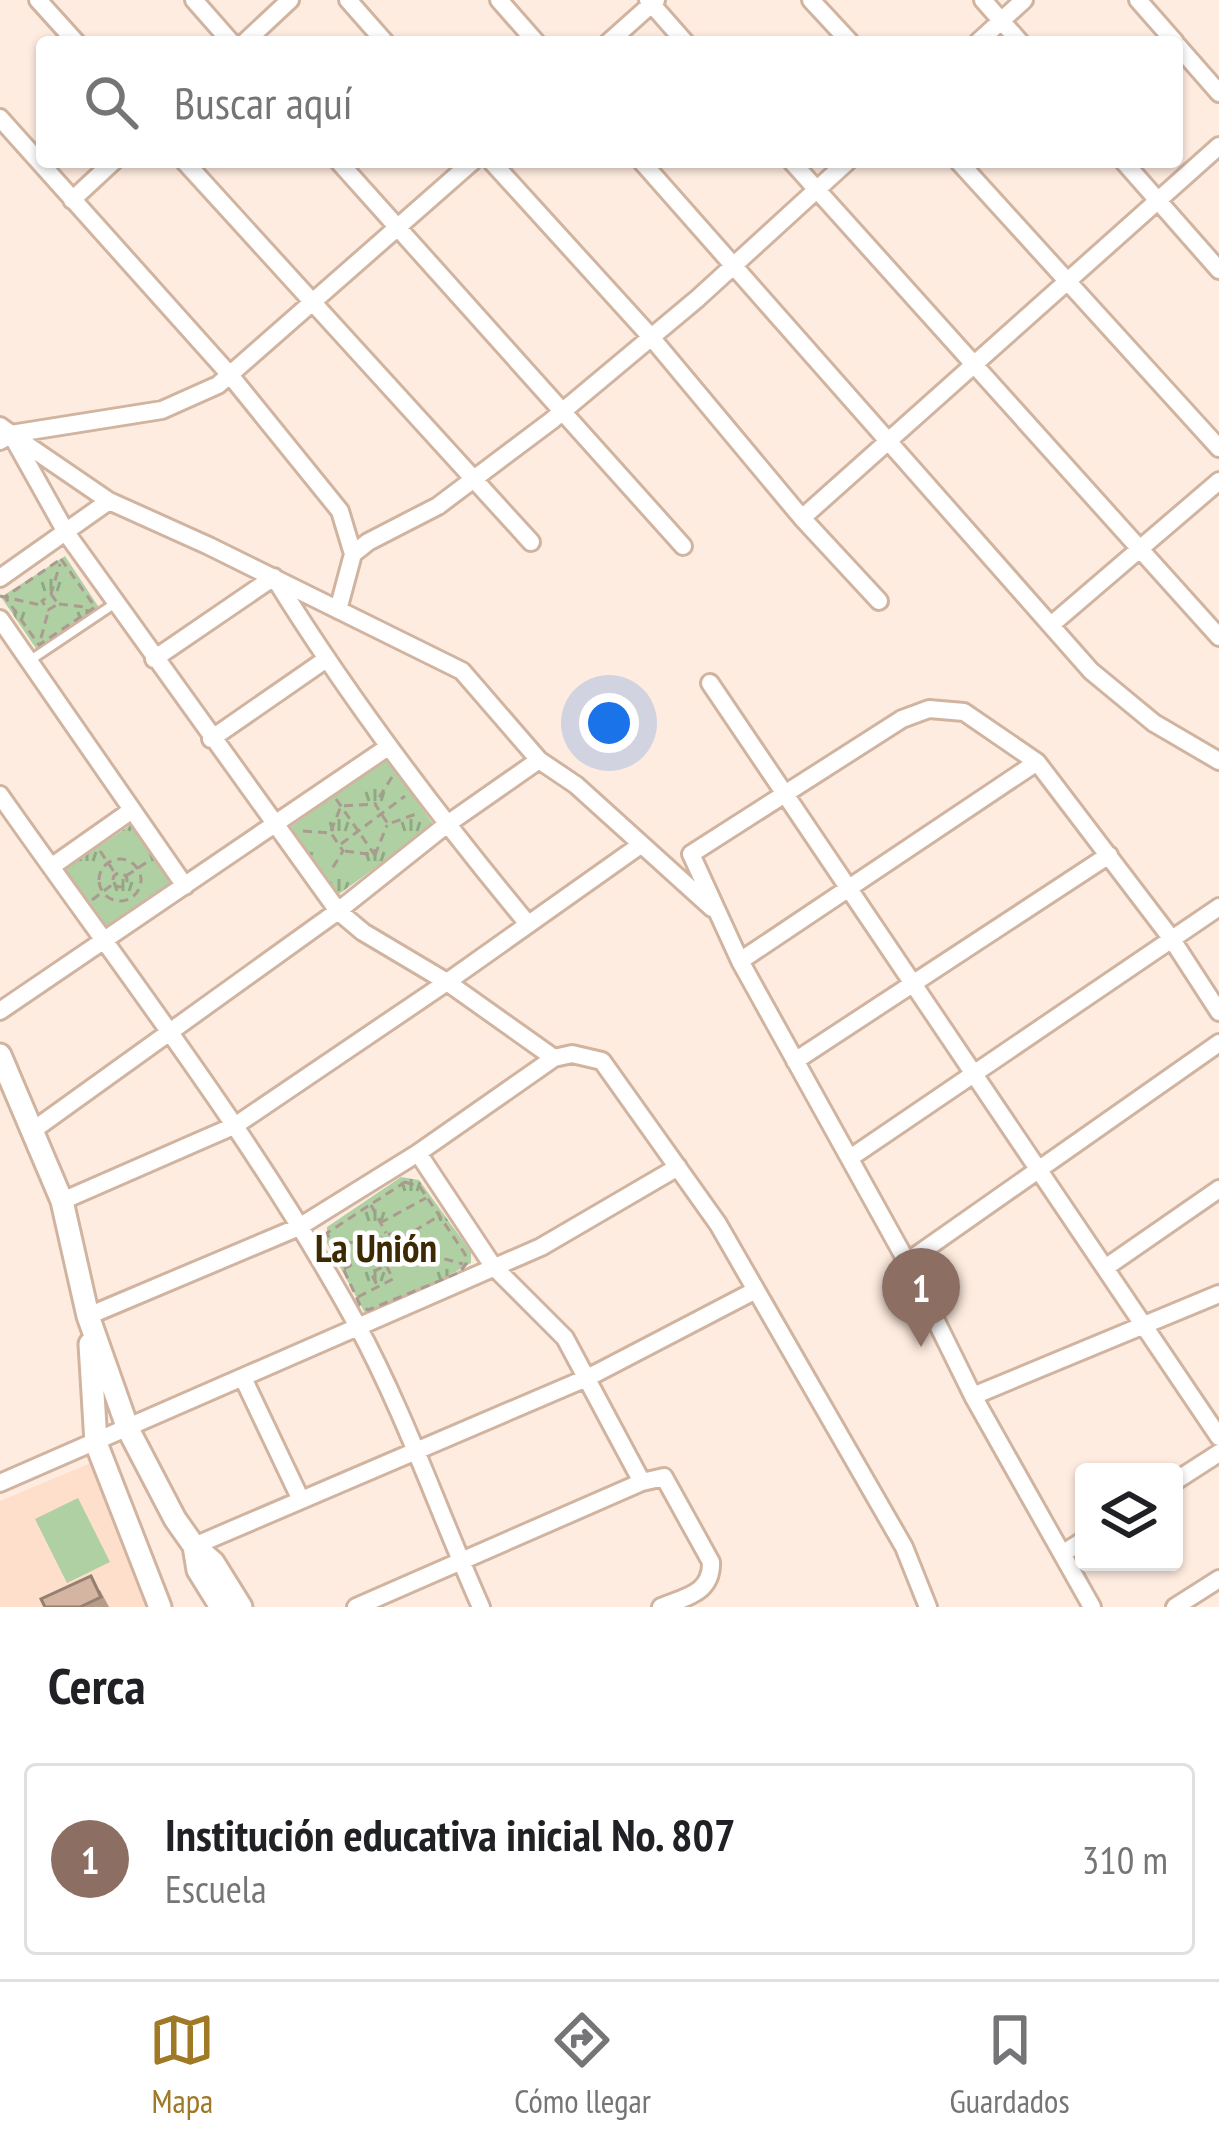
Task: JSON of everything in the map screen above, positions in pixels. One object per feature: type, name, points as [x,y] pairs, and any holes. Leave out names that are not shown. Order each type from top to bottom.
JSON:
[{"type":"street","points":[[38,0],[71,36]]},
{"type":"street","points":[[194,0],[226,36]]},
{"type":"street","points":[[251,36],[290,0]]},
{"type":"street","points":[[348,0],[380,36]]},
{"type":"street","points":[[499,0],[531,36]]},
{"type":"street","points":[[812,0],[845,36]]},
{"type":"street","points":[[983,0],[1015,36]]},
{"type":"street","points":[[985,36],[1024,0]]},
{"type":"street","points":[[1138,0],[1170,36]]},
{"type":"street","points":[[615,36],[652,1],[681,36]]},
{"type":"street","points":[[1183,51],[1219,93]]},
{"type":"street","points":[[0,118],[36,159]]},
{"type":"street","points":[[802,518],[1219,146]]},
{"type":"street","points":[[44,168],[230,375],[340,511],[353,554],[338,610]]},
{"type":"street","points":[[72,200],[107,168]]},
{"type":"street","points":[[190,168],[531,542]]},
{"type":"street","points":[[344,168],[683,546]]},
{"type":"street","points":[[4,434],[162,410],[218,386],[465,168]]},
{"type":"street","points":[[497,168],[879,601]]},
{"type":"street","points":[[647,168],[1090,670],[1154,723],[1219,761]]},
{"type":"street","points":[[798,168],[1219,637]]},
{"type":"street","points":[[353,554],[438,506],[562,412],[840,168]]},
{"type":"street","points":[[964,168],[1219,448]]},
{"type":"street","points":[[1129,168],[1219,270]]},
{"type":"street","points":[[4,434],[110,502],[462,671],[539,760],[576,785],[718,913]]},
{"type":"street","points":[[4,434],[67,534],[103,608],[154,658],[211,739],[284,828],[338,911],[554,1058]]},
{"type":"street","points":[[1051,625],[1219,481]]},
{"type":"street","points":[[0,578],[110,502]]},
{"type":"street","points":[[154,658],[274,577]]},
{"type":"street","points":[[274,577],[386,756],[528,924]]},
{"type":"street","points":[[0,619],[34,653],[184,886]]},
{"type":"street","points":[[211,739],[325,660]]},
{"type":"street","points":[[710,683],[1219,1437]]},
{"type":"street","points":[[1092,1607],[740,961],[691,854],[902,719],[928,709],[964,712],[1036,762],[1171,938],[1219,1012]]},
{"type":"street","points":[[0,1011],[184,886],[284,828],[386,756]]},
{"type":"street","points":[[32,1131],[539,760]]},
{"type":"street","points":[[740,961],[1036,762]]},
{"type":"street","points":[[0,795],[236,1125],[359,1328],[481,1607]]},
{"type":"street","points":[[51,867],[132,811]]},
{"type":"street","points":[[62,1202],[236,1125],[639,846]]},
{"type":"street","points":[[795,1061],[1109,855]]},
{"type":"street","points":[[850,1158],[1219,907]]},
{"type":"street","points":[[907,1262],[1219,1043]]},
{"type":"street","points":[[0,1055],[62,1202],[88,1316],[128,1429],[175,1519],[194,1546],[213,1562],[241,1607]]},
{"type":"street","points":[[88,1316],[298,1227],[418,1153],[554,1058],[584,1055],[609,1066],[718,1224],[904,1546],[928,1607]]},
{"type":"street","points":[[418,1153],[493,1266],[565,1337],[642,1482]]},
{"type":"street","points":[[0,1484],[541,1247],[678,1167]]},
{"type":"street","points":[[1105,1268],[1219,1189]]},
{"type":"street","points":[[194,1546],[589,1377],[756,1290]]},
{"type":"street","points":[[973,1396],[1219,1294]]},
{"type":"street","points":[[88,1316],[96,1443],[160,1607]]},
{"type":"street","points":[[244,1380],[301,1500]]},
{"type":"street","points":[[1183,1476],[1219,1453]]},
{"type":"street","points":[[356,1607],[642,1482],[664,1477],[711,1562],[711,1577],[703,1589],[661,1607]]},
{"type":"street","points":[[194,1546],[198,1570],[221,1607]]},
{"type":"street","points":[[1062,1554],[1075,1546]]},
{"type":"street","points":[[1175,1607],[1219,1579]]},
{"type":"lane","points":[[34,653],[103,608]]},
{"type":"path","points":[[51,595],[67,534]]},
{"type":"path","points":[[3,597],[61,559]]},
{"type":"path","points":[[61,559],[103,608]]},
{"type":"path","points":[[51,595],[58,604]]},
{"type":"path","points":[[42,605],[43,597],[51,595]]},
{"type":"path","points":[[3,597],[48,610]]},
{"type":"path","points":[[3,597],[34,653]]},
{"type":"path","points":[[34,653],[48,610],[58,604],[103,608]]},
{"type":"path","points":[[34,653],[103,608]]},
{"type":"path","points":[[374,804],[392,777],[386,756]]},
{"type":"path","points":[[325,878],[341,848],[406,796]]},
{"type":"path","points":[[336,800],[380,862]]},
{"type":"path","points":[[341,806],[374,804]]},
{"type":"path","points":[[374,804],[388,824]]},
{"type":"path","points":[[331,833],[341,806]]},
{"type":"path","points":[[375,855],[388,824],[418,813]]},
{"type":"path","points":[[284,828],[307,820]]},
{"type":"path","points":[[284,828],[331,833]]},
{"type":"path","points":[[284,828],[304,846]]},
{"type":"path","points":[[331,833],[341,848],[375,855]]},
{"type":"path","points":[[99,850],[116,875],[115,883]]},
{"type":"path","points":[[116,875],[126,876],[153,858]]},
{"type":"path","points":[[127,860],[137,869],[141,881],[133,897],[119,901],[102,892],[99,879],[107,863],[127,860]]},
{"type":"path","points":[[126,876],[125,885],[139,906]]},
{"type":"path","points":[[88,903],[115,883],[125,885]]},
{"type":"path","points":[[405,1181],[420,1186],[427,1197],[465,1254],[466,1264],[459,1273],[371,1311],[364,1309],[329,1242],[329,1229],[405,1181]]},
{"type":"path","points":[[380,1223],[427,1197]]},
{"type":"path","points":[[370,1202],[387,1235],[399,1240]]},
{"type":"path","points":[[399,1240],[440,1216]]},
{"type":"path","points":[[344,1269],[379,1246],[387,1235]]},
{"type":"path","points":[[388,1256],[396,1255],[399,1240]]},
{"type":"path","points":[[329,1242],[379,1246],[388,1256]]},
{"type":"path","points":[[401,1247],[493,1266]]},
{"type":"path","points":[[388,1256],[386,1265],[393,1279],[415,1292]]},
{"type":"path","points":[[378,1287],[370,1273],[386,1265]]},
{"type":"path","points":[[357,1298],[393,1279]]},
{"type":"shaded area","points":[[93,1462],[152,1607],[0,1607],[0,1501]]},
{"type":"green space","points":[[65,556],[100,609],[37,650],[1,597]]},
{"type":"green space","points":[[385,758],[434,825],[335,897],[286,830]]},
{"type":"green space","points":[[132,824],[174,885],[106,931],[64,870]]},
{"type":"green space","points":[[401,1177],[419,1180],[471,1252],[471,1263],[377,1316],[366,1315],[327,1243],[327,1227]]},
{"type":"green space","points":[[78,1498],[110,1562],[67,1583],[35,1519]]},
{"type":"building","points":[[91,1576],[101,1597],[80,1607],[45,1607],[41,1599]]},
{"type":"place","name":"Institución educativa inicial No. 807","points":[[921,1347]]},
{"type":"district","name":"La Unión","points":[[376,1247]]}]
